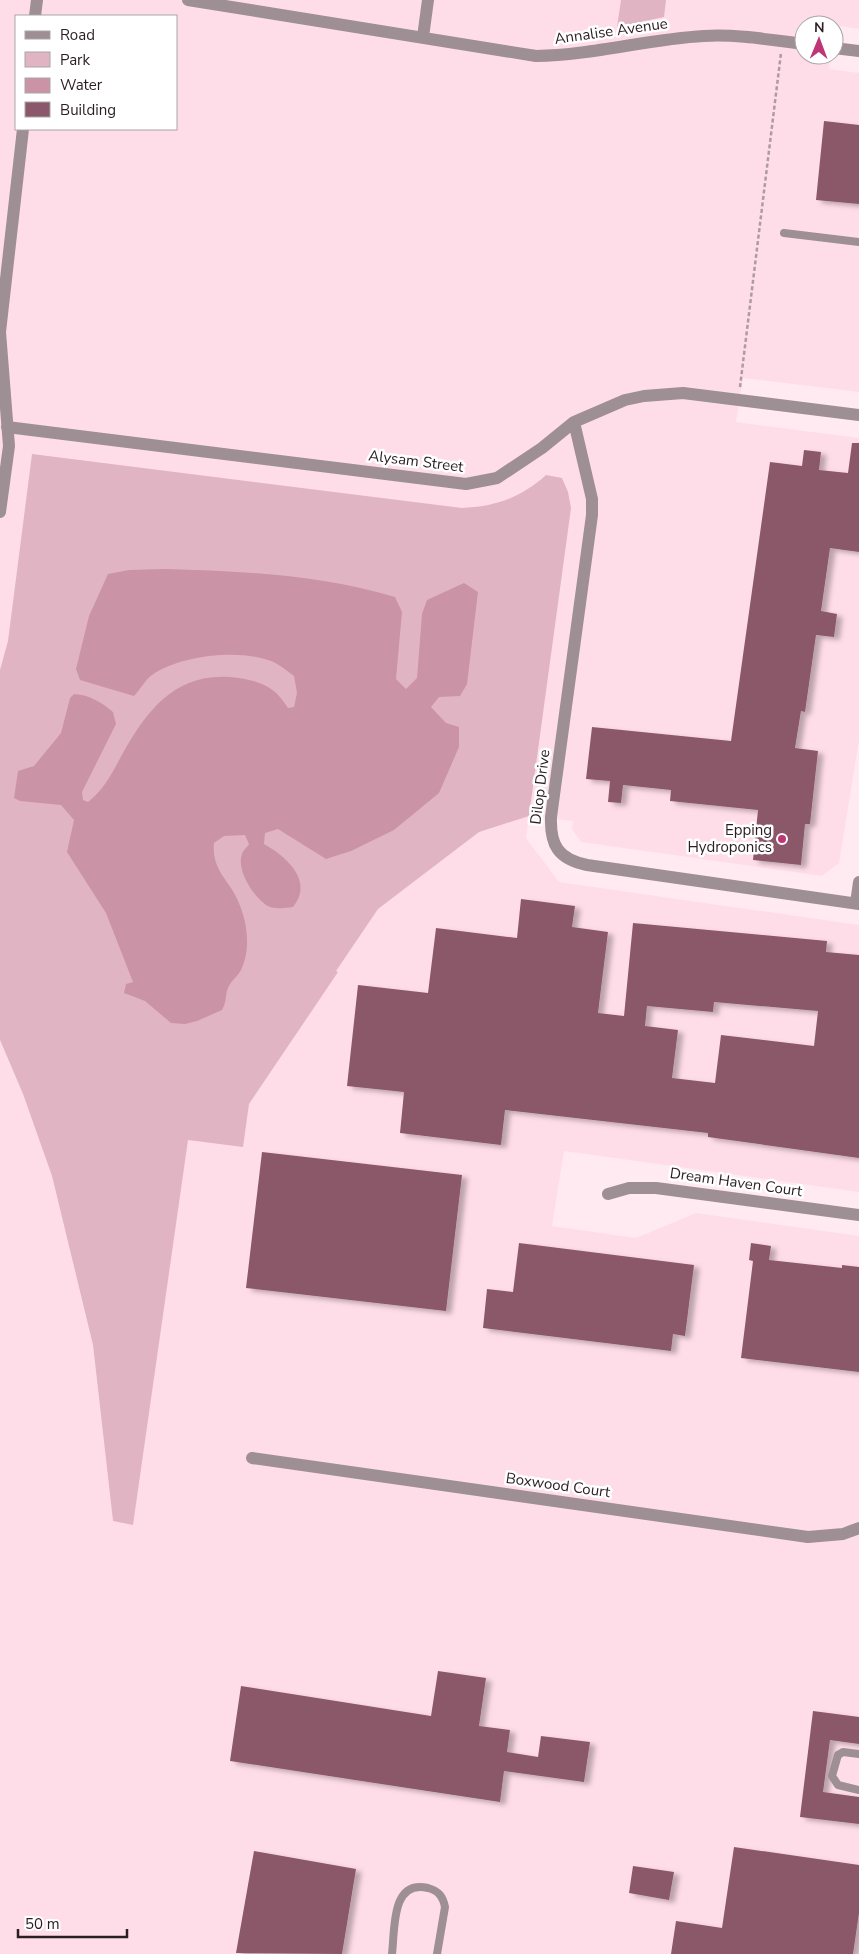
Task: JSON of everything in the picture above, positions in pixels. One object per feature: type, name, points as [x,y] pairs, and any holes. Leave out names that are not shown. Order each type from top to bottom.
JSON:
[{"type":"street","points":[[35,15],[37,0]]},
{"type":"street","name":"Annalise Avenue","points":[[188,0],[536,56],[569,56],[667,39],[706,36],[794,43]]},
{"type":"street","points":[[423,37],[428,0]]},
{"type":"street","points":[[844,49],[859,51]]},
{"type":"street","points":[[0,512],[8,446],[0,332],[23,130]]},
{"type":"street","name":"Alysam Street","points":[[7,427],[466,484],[497,478],[542,448],[574,422],[625,400],[644,396],[683,393],[859,415]]},
{"type":"street","name":"Dilop Drive","points":[[574,422],[592,499],[592,515],[551,817],[553,842],[566,858],[587,865],[857,904]]},
{"type":"street","points":[[857,904],[859,882]]},
{"type":"street","name":"Dream Haven Court","points":[[608,1194],[629,1188],[656,1188],[859,1215]]},
{"type":"street","name":"Boxwood Court","points":[[252,1458],[808,1537],[843,1534],[859,1528]]},
{"type":"lane","points":[[784,233],[859,242]]},
{"type":"lane","points":[[859,1754],[843,1752],[838,1755],[832,1776],[838,1785],[859,1790]]},
{"type":"lane","points":[[392,1954],[399,1901],[407,1889],[415,1887],[434,1890],[444,1900],[445,1907],[437,1954]]},
{"type":"path","points":[[738,400],[782,42]]},
{"type":"shaded area","points":[[0,0],[859,0],[859,29],[844,27],[844,15],[794,15],[794,65],[830,65],[829,69],[859,73],[859,392],[743,378],[736,422],[859,438],[859,740],[839,863],[822,876],[581,842],[572,829],[573,821],[529,816],[526,838],[559,882],[859,925],[859,1192],[564,1151],[552,1226],[636,1238],[696,1213],[859,1236],[859,1954],[0,1954],[0,1040],[23,1094],[52,1176],[93,1345],[113,1521],[159,1341],[0,923]]},
{"type":"green space","points":[[621,0],[666,0],[664,17],[617,27]]},
{"type":"green space","points":[[32,454],[462,508],[486,506],[518,495],[546,475],[562,478],[568,492],[571,508],[529,816],[479,832],[378,909],[249,1104],[243,1147],[188,1140],[133,1525],[113,1521],[93,1345],[52,1176],[23,1094],[0,1040],[0,670],[8,641]]},
{"type":"water","points":[[165,569],[252,573],[310,579],[395,597],[402,612],[396,679],[406,689],[417,678],[422,614],[427,600],[464,583],[478,592],[467,684],[460,696],[439,697],[431,707],[446,723],[459,727],[459,747],[439,793],[394,830],[351,851],[326,859],[278,829],[265,833],[264,844],[289,863],[299,879],[301,888],[299,897],[293,907],[269,907],[251,889],[241,867],[242,854],[249,844],[245,835],[224,836],[214,843],[216,862],[241,907],[246,928],[247,950],[241,970],[228,988],[222,1010],[185,1024],[171,1023],[145,1001],[124,993],[126,984],[133,982],[106,913],[67,852],[74,820],[61,805],[20,801],[14,798],[18,771],[34,766],[61,733],[70,698],[74,694],[90,697],[104,705],[113,712],[116,724],[82,792],[83,800],[88,802],[108,779],[144,720],[169,694],[183,685],[200,679],[218,677],[239,678],[268,687],[278,695],[288,708],[294,707],[297,693],[294,676],[271,661],[243,655],[210,656],[164,668],[152,675],[134,696],[80,680],[76,669],[89,616],[108,574],[129,570]]},
{"type":"building","points":[[824,121],[859,125],[859,204],[816,200]]},
{"type":"building","points":[[852,443],[859,443],[859,552],[830,548],[821,611],[837,614],[834,637],[816,635],[805,712],[801,711],[795,748],[818,751],[810,824],[805,824],[801,865],[753,860],[758,810],[670,801],[671,790],[623,785],[621,803],[608,802],[610,781],[586,779],[592,727],[731,741],[770,462],[802,466],[804,450],[821,452],[819,470],[848,473]]},
{"type":"building","points":[[521,899],[575,906],[572,927],[608,932],[598,1013],[624,1016],[633,923],[827,941],[826,952],[859,955],[859,1158],[708,1137],[708,1133],[505,1110],[501,1145],[400,1133],[404,1092],[347,1086],[358,985],[428,993],[436,928],[517,938]],"holes":[[[714,1002],[818,1011],[814,1046],[721,1035],[715,1083],[672,1078],[678,1030],[645,1026],[647,1006],[713,1012]]]},
{"type":"building","points":[[262,1152],[462,1175],[446,1311],[246,1288]]},
{"type":"building","points":[[519,1243],[694,1265],[685,1336],[673,1334],[671,1351],[483,1328],[487,1289],[513,1292]]},
{"type":"building","points":[[751,1243],[771,1246],[769,1260],[842,1268],[842,1265],[859,1267],[859,1372],[741,1358],[753,1261],[749,1260]]},
{"type":"building","points":[[438,1671],[486,1678],[479,1726],[510,1730],[507,1752],[538,1757],[541,1736],[590,1742],[584,1782],[504,1771],[500,1802],[230,1761],[241,1686],[431,1716]]},
{"type":"building","points":[[813,1711],[859,1717],[859,1744],[830,1740],[823,1792],[859,1797],[859,1824],[800,1817]]},
{"type":"building","points":[[734,1847],[859,1865],[859,1913],[853,1954],[671,1954],[676,1921],[722,1928]]},
{"type":"building","points":[[254,1851],[356,1869],[342,1954],[236,1953]]},
{"type":"building","points":[[633,1866],[674,1872],[669,1900],[629,1893]]},
{"type":"place","name":"Epping Hydroponics","points":[[782,839]]}]
